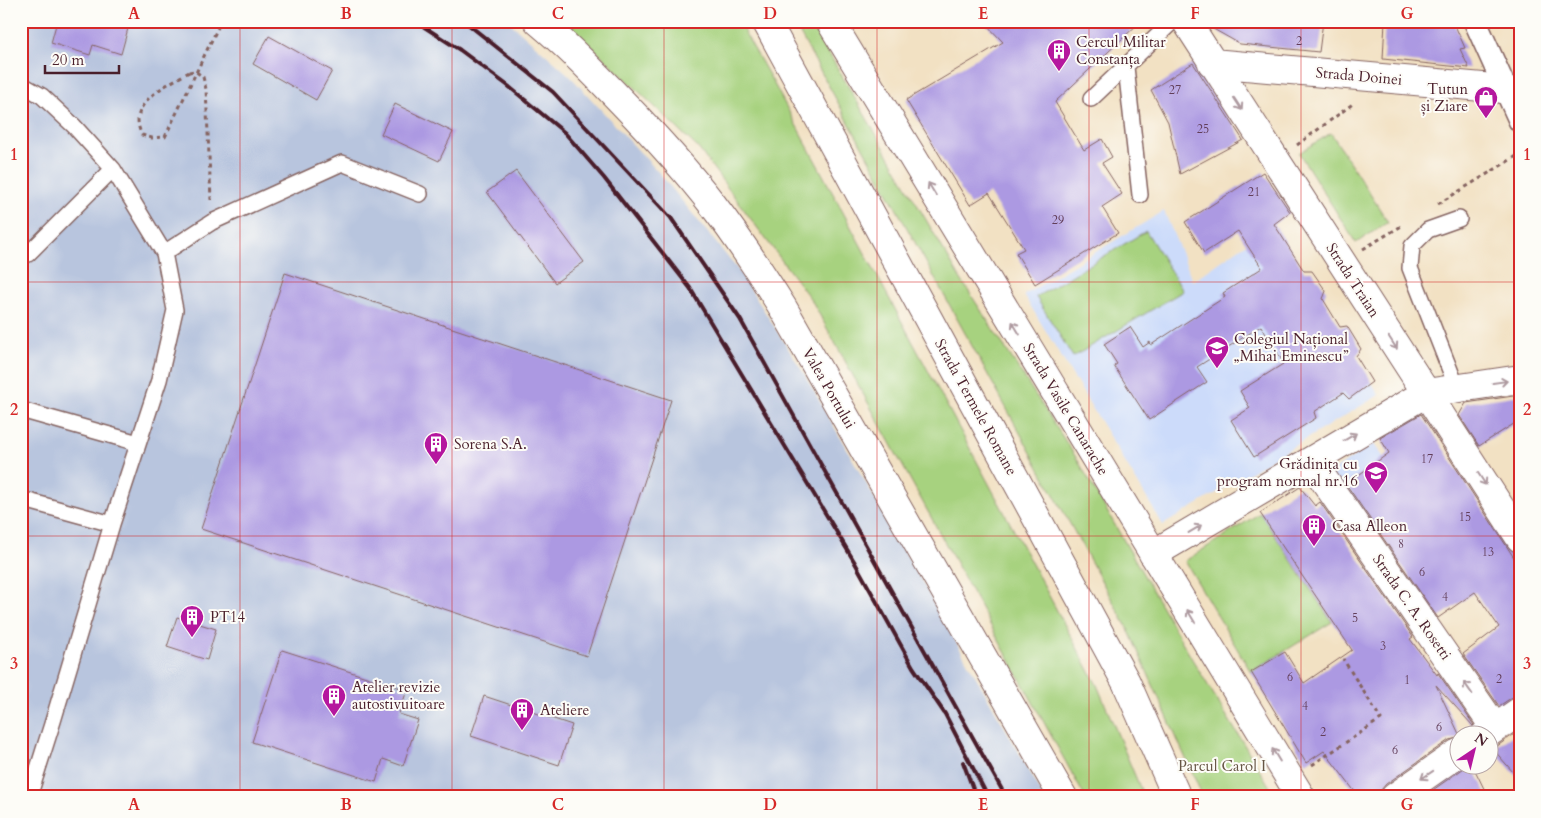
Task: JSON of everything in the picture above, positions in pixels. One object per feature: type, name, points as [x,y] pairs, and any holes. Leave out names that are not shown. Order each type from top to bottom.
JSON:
[{"type":"street","name":"Valea Portului","points":[[538,21],[605,84],[659,140],[713,204],[751,258],[788,317],[1063,797]]},
{"type":"street","name":"Strada Termele Romane","points":[[766,21],[1126,682],[1177,797]]},
{"type":"street","name":"Strada Vasile Canarache","points":[[830,21],[1301,797]]},
{"type":"street","name":"Strada Traian","points":[[1186,21],[1520,538]]},
{"type":"street","points":[[1475,21],[1520,121]]},
{"type":"street","name":"Strada Doinei","points":[[1212,63],[1505,89]]},
{"type":"street","points":[[1153,554],[1426,393],[1520,379]]},
{"type":"street","name":"Strada C. A. Rosetti","points":[[1311,461],[1486,726]]},
{"type":"street","points":[[1498,726],[1520,711]]},
{"type":"street","points":[[1395,797],[1448,760]]},
{"type":"lane","points":[[1091,99],[1126,68],[1173,21]]},
{"type":"lane","points":[[1126,68],[1140,195]]},
{"type":"lane","points":[[21,84],[42,96],[74,126],[113,169],[164,253],[175,310],[159,380],[112,524],[53,721],[28,797]]},
{"type":"lane","points":[[164,253],[212,222],[342,163],[420,194]]},
{"type":"lane","points":[[21,257],[28,254],[113,169]]},
{"type":"lane","points":[[1457,388],[1410,268],[1412,246],[1428,230],[1459,219]]},
{"type":"lane","points":[[21,410],[138,443]]},
{"type":"lane","points":[[21,499],[112,524]]},
{"type":"path","points":[[212,222],[206,89],[203,77],[195,71],[189,72],[147,99],[139,113],[137,125],[142,135],[152,138],[165,137],[221,21]]},
{"type":"path","points":[[1292,149],[1355,102]]},
{"type":"path","points":[[1311,766],[1381,719],[1343,658]]},
{"type":"shaded area","points":[[21,21],[508,21],[569,75],[661,175],[739,271],[803,372],[1044,797],[21,797]]},
{"type":"shaded area","name":"Colegiul Național „Mihai Eminescu”","points":[[1164,211],[1193,281],[1274,224],[1304,271],[1312,271],[1326,291],[1323,300],[1340,327],[1347,326],[1361,349],[1356,356],[1379,395],[1163,525],[1024,295]]},
{"type":"shaded area","name":"Grădinița cu program normal nr.16","points":[[1373,443],[1413,499],[1407,515],[1375,537],[1329,474]]},
{"type":"green space","points":[[565,21],[738,21],[773,82],[1097,685],[1144,797],[1085,797],[812,301],[698,148]]},
{"type":"green space","name":"Parcul Carol I","points":[[793,21],[810,21],[960,278],[1077,459],[1192,659],[1276,797],[1203,797],[1128,629]]},
{"type":"green space","points":[[1331,133],[1388,222],[1356,243],[1299,153]]},
{"type":"green space","points":[[1146,231],[1183,291],[1073,357],[1036,297]]},
{"type":"green space","points":[[1260,513],[1332,622],[1251,672],[1185,561]]},
{"type":"building","points":[[57,21],[130,21],[121,54],[93,45],[90,55],[51,43]]},
{"type":"building","points":[[983,21],[1141,21],[1055,102],[1084,150],[1102,139],[1112,157],[1102,163],[1122,194],[1102,207],[1118,233],[1035,284],[1016,253],[1024,249],[989,193],[970,205],[906,100],[1003,42]]},
{"type":"building","points":[[1205,21],[1323,21],[1319,52],[1240,44],[1208,26]]},
{"type":"building","points":[[1385,21],[1453,21],[1465,48],[1460,49],[1469,68],[1383,59]]},
{"type":"building","points":[[269,36],[332,71],[316,100],[253,64]]},
{"type":"building","points":[[1193,63],[1243,140],[1180,174],[1168,122],[1151,90]]},
{"type":"building","points":[[395,104],[453,132],[439,161],[381,134]]},
{"type":"building","points":[[516,171],[584,262],[555,283],[487,192]]},
{"type":"building","points":[[1263,172],[1290,212],[1274,224],[1304,271],[1312,271],[1326,291],[1323,299],[1340,327],[1347,326],[1361,349],[1356,356],[1372,382],[1349,399],[1343,393],[1314,412],[1316,418],[1254,457],[1231,420],[1250,408],[1240,391],[1283,364],[1261,326],[1197,367],[1207,382],[1149,420],[1114,366],[1117,364],[1104,344],[1130,327],[1143,347],[1150,342],[1151,345],[1225,297],[1223,293],[1262,268],[1238,231],[1204,253],[1185,222]]},
{"type":"building","name":"Sorena S.A.","points":[[285,273],[671,400],[587,656],[201,529]]},
{"type":"building","points":[[1520,395],[1520,420],[1479,446],[1459,415],[1466,403]]},
{"type":"building","points":[[1421,414],[1520,567],[1520,696],[1511,698],[1499,706],[1463,654],[1499,627],[1475,592],[1438,618],[1346,484],[1389,453],[1380,438]]},
{"type":"building","points":[[1300,487],[1315,506],[1320,502],[1413,637],[1410,639],[1437,675],[1438,673],[1474,725],[1436,685],[1455,726],[1448,726],[1448,741],[1386,784],[1381,790],[1380,797],[1359,797],[1324,751],[1306,763],[1251,672],[1285,652],[1304,683],[1352,650],[1260,513]]},
{"type":"building","name":"PT14","points":[[177,617],[216,629],[207,660],[167,647]]},
{"type":"building","name":"Atelier revizie autostivuitoare","points":[[282,650],[407,690],[399,714],[418,720],[403,766],[383,759],[376,782],[252,742]]},
{"type":"building","name":"Ateliere","points":[[484,696],[572,725],[559,765],[471,736]]},
{"type":"building","points":[[1520,730],[1520,780],[1498,755],[1498,745]]},
{"type":"building","points":[[1453,776],[1478,776],[1488,797],[1423,797]]},
{"type":"railway","points":[[415,21],[460,50],[507,85],[565,133],[604,178],[690,288],[854,561],[913,667],[945,714],[988,797]]},
{"type":"railway","points":[[464,21],[553,92],[671,218],[740,319],[1006,797]]},
{"type":"railway","points":[[963,762],[976,797]]},
{"type":"place","name":"Cercul Militar Constanța","points":[[1059,72]]},
{"type":"place","name":"Tutun și Ziare","points":[[1486,119]]},
{"type":"place","name":"Colegiul Național „Mihai Eminescu”","points":[[1217,369]]},
{"type":"place","name":"Sorena S.A.","points":[[436,465]]},
{"type":"place","name":"Grădinița cu program normal nr.16","points":[[1376,494]]},
{"type":"place","name":"Casa Alleon","points":[[1314,547]]},
{"type":"place","name":"PT14","points":[[192,638]]},
{"type":"place","name":"Atelier revizie autostivuitoare","points":[[334,717]]},
{"type":"place","name":"Ateliere","points":[[522,731]]}]
